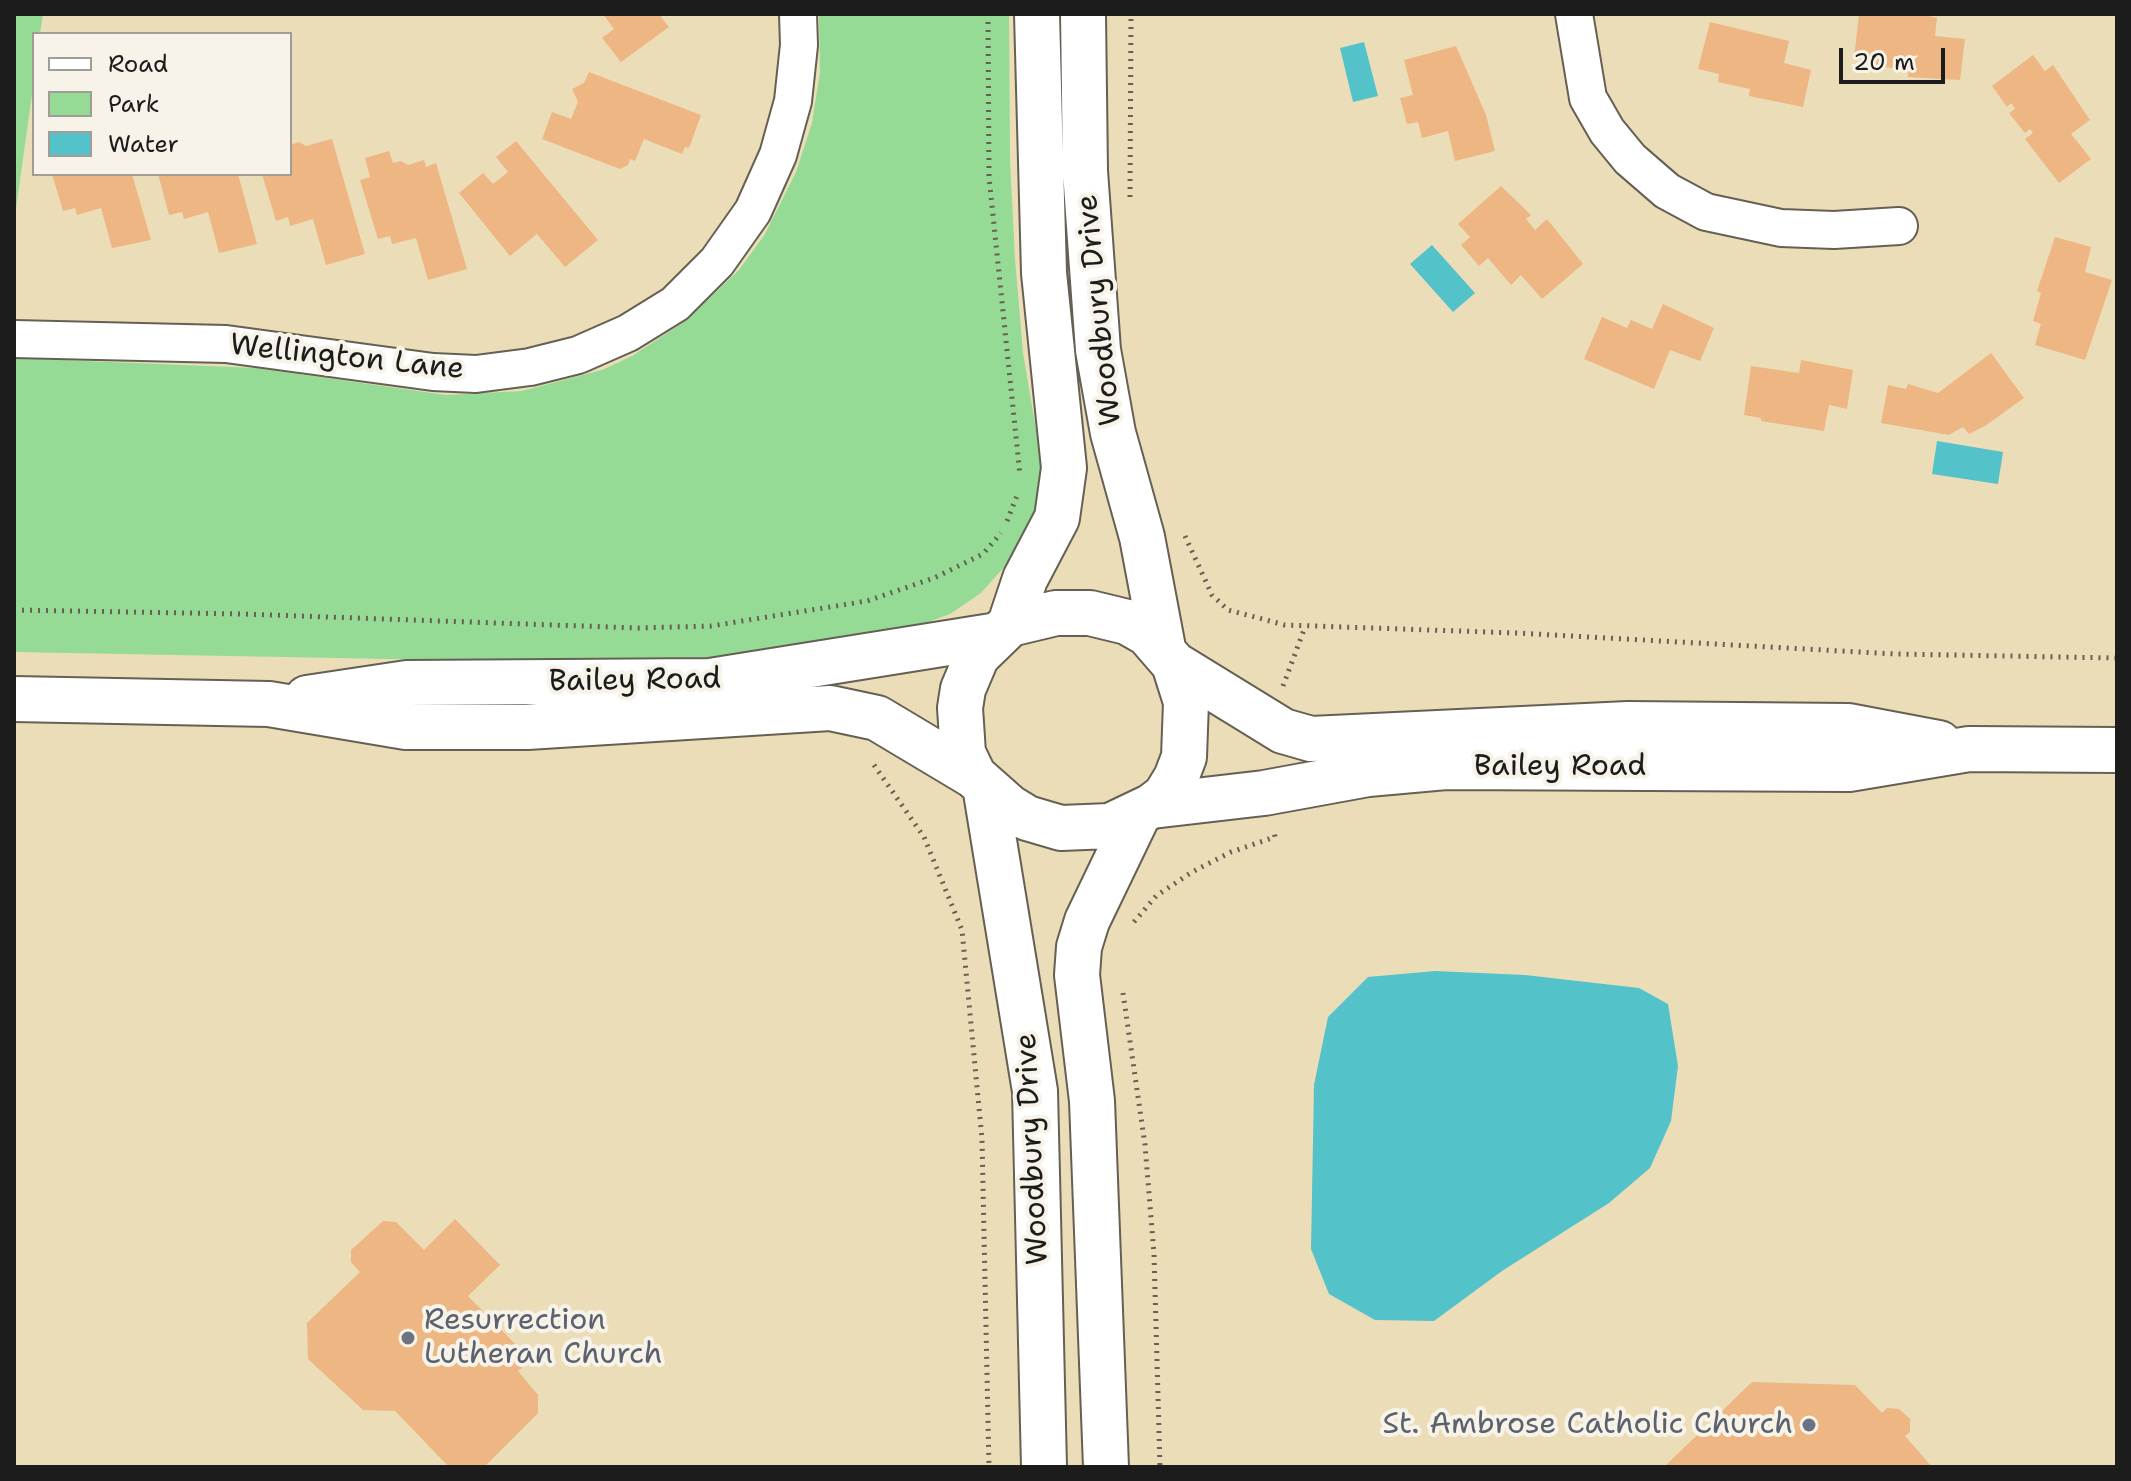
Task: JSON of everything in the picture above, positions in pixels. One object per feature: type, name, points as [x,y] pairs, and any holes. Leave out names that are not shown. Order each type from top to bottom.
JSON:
[{"type":"main road","name":"Woodbury Drive","points":[[1004,629],[1025,579],[1054,527],[1064,482],[1040,216],[1037,14]]},
{"type":"main road","name":"Woodbury Drive","points":[[1083,14],[1086,185],[1099,358],[1113,433],[1169,656]]},
{"type":"main road","points":[[1056,613],[1090,613],[1127,622],[1148,634],[1169,656],[1186,702],[1184,757],[1165,796],[1145,810],[1110,826],[1061,828],[1027,818],[980,781],[960,738],[961,699],[977,656],[1004,629],[1056,613]]},
{"type":"main road","name":"Bailey Road","points":[[269,704],[407,683],[710,681],[1004,629]]},
{"type":"main road","name":"Bailey Road","points":[[1169,656],[1276,727],[1311,739],[1579,724],[1849,726],[1969,749]]},
{"type":"main road","name":"Bailey Road","points":[[14,699],[269,704],[406,727],[543,726],[810,708],[848,710],[888,723],[980,781]]},
{"type":"main road","name":"Bailey Road","points":[[1145,810],[1368,774],[1446,767],[1849,769],[1969,749],[2117,750]]},
{"type":"main road","name":"Woodbury Drive","points":[[980,781],[1035,1091],[1044,1467]]},
{"type":"main road","name":"Woodbury Drive","points":[[1106,1467],[1092,1101],[1077,975],[1084,929],[1145,810]]},
{"type":"street","name":"Wellington Lane","points":[[14,339],[226,344],[447,373],[530,367],[578,355],[628,333],[675,304],[717,262],[753,211],[778,155],[793,101],[799,45],[798,14]]},
{"type":"street","points":[[1574,14],[1588,98],[1623,150],[1667,191],[1706,212],[1781,228],[1834,230],[1899,226]]},
{"type":"path","points":[[14,610],[243,614],[638,628],[711,626],[867,601],[934,578],[983,554],[1004,530],[1020,484],[989,177],[988,14]]},
{"type":"path","points":[[1130,201],[1131,14]]},
{"type":"path","points":[[1183,530],[1212,595],[1228,610],[1285,625],[1517,633],[1895,654],[2117,658]]},
{"type":"path","points":[[873,763],[924,837],[944,878],[962,930],[975,1037],[982,1139],[989,1467]]},
{"type":"path","points":[[1132,926],[1156,896],[1192,872],[1231,852],[1275,837]]},
{"type":"path","points":[[1122,990],[1145,1145],[1154,1254],[1160,1467]]},
{"type":"green space","points":[[14,14],[43,14],[40,32],[32,32],[32,94],[14,223]]},
{"type":"green space","points":[[819,14],[1009,14],[1010,160],[1015,259],[1023,353],[1043,471],[1039,505],[1031,525],[1005,566],[981,593],[950,614],[901,632],[765,661],[444,660],[14,652],[14,358],[256,368],[446,395],[522,391],[602,370],[632,356],[684,322],[739,270],[765,234],[796,172],[812,123],[820,72]]},
{"type":"water","points":[[1364,42],[1378,96],[1353,102],[1340,48]]},
{"type":"water","points":[[1432,245],[1475,293],[1453,312],[1410,264]]},
{"type":"water","points":[[1937,441],[2003,452],[1998,484],[1932,474]]},
{"type":"water","points":[[1435,971],[1525,975],[1639,988],[1668,1004],[1678,1066],[1671,1121],[1650,1168],[1609,1203],[1502,1271],[1434,1321],[1375,1320],[1329,1294],[1311,1249],[1314,1085],[1328,1017],[1368,977]]},
{"type":"building","points":[[603,14],[664,14],[661,17],[669,27],[621,62],[602,38],[614,29]]},
{"type":"building","points":[[1859,14],[1921,14],[1937,18],[1935,36],[1965,39],[1960,80],[1908,77],[1909,65],[1895,63],[1894,68],[1872,66],[1873,60],[1854,58]]},
{"type":"building","points":[[1710,22],[1789,41],[1784,63],[1811,70],[1803,107],[1749,96],[1750,89],[1718,82],[1719,74],[1698,69]]},
{"type":"building","points":[[1456,46],[1486,115],[1495,151],[1455,161],[1448,131],[1422,138],[1418,122],[1407,124],[1400,98],[1413,95],[1404,60]]},
{"type":"building","points":[[2033,55],[2045,71],[2053,65],[2090,120],[2071,134],[2091,159],[2059,183],[2025,139],[2033,133],[2030,129],[2025,133],[2009,113],[2015,109],[2011,103],[2007,107],[1992,86]]},
{"type":"building","points":[[589,72],[701,115],[689,148],[685,147],[682,154],[644,139],[635,161],[630,159],[628,165],[620,169],[542,139],[552,112],[571,119],[578,102],[572,89],[584,83]]},
{"type":"building","points":[[332,139],[365,254],[326,265],[313,219],[290,226],[288,217],[276,221],[263,176],[292,176],[292,144],[299,142],[306,146]]},
{"type":"building","points":[[516,141],[598,240],[565,267],[537,234],[510,256],[459,193],[483,173],[493,184],[508,172],[496,157]]},
{"type":"building","points":[[389,151],[393,163],[401,161],[408,165],[424,160],[426,167],[436,163],[467,269],[428,280],[416,238],[392,244],[390,236],[378,239],[360,180],[370,177],[365,158]]},
{"type":"building","points":[[53,176],[133,176],[151,240],[112,248],[101,208],[77,215],[75,208],[63,211]]},
{"type":"building","points":[[159,176],[239,176],[257,244],[219,253],[208,212],[184,219],[182,212],[169,215]]},
{"type":"building","points":[[1501,186],[1531,215],[1526,219],[1535,230],[1547,219],[1583,264],[1542,299],[1521,275],[1511,285],[1488,258],[1479,266],[1461,245],[1470,237],[1458,224]]},
{"type":"building","points":[[2055,237],[2091,247],[2085,272],[2112,280],[2085,360],[2035,345],[2041,324],[2033,321],[2041,293],[2037,291]]},
{"type":"building","points":[[1663,304],[1714,328],[1700,361],[1670,350],[1654,389],[1584,359],[1602,317],[1627,328],[1631,320],[1652,329]]},
{"type":"building","points":[[1991,353],[2024,398],[1985,426],[1969,434],[1963,427],[1949,435],[1881,423],[1888,385],[1906,389],[1908,384],[1938,393]]},
{"type":"building","points":[[1801,360],[1853,370],[1847,409],[1829,405],[1824,431],[1761,421],[1761,418],[1744,415],[1751,366],[1799,373]]},
{"type":"building","name":"Resurrection Lutheran Church","points":[[455,1219],[500,1265],[468,1296],[524,1353],[524,1366],[518,1371],[538,1395],[538,1413],[484,1467],[449,1467],[395,1411],[363,1410],[308,1359],[307,1323],[360,1272],[351,1262],[351,1250],[383,1221],[396,1222],[424,1250]]},
{"type":"building","name":"St. Ambrose Catholic Church","points":[[1752,1382],[1855,1385],[1882,1413],[1887,1408],[1899,1409],[1910,1419],[1910,1432],[1905,1436],[1932,1467],[1664,1467]]},
{"type":"place","name":"Resurrection Lutheran Church","points":[[408,1338]]},
{"type":"place","name":"St. Ambrose Catholic Church","points":[[1809,1425]]}]
